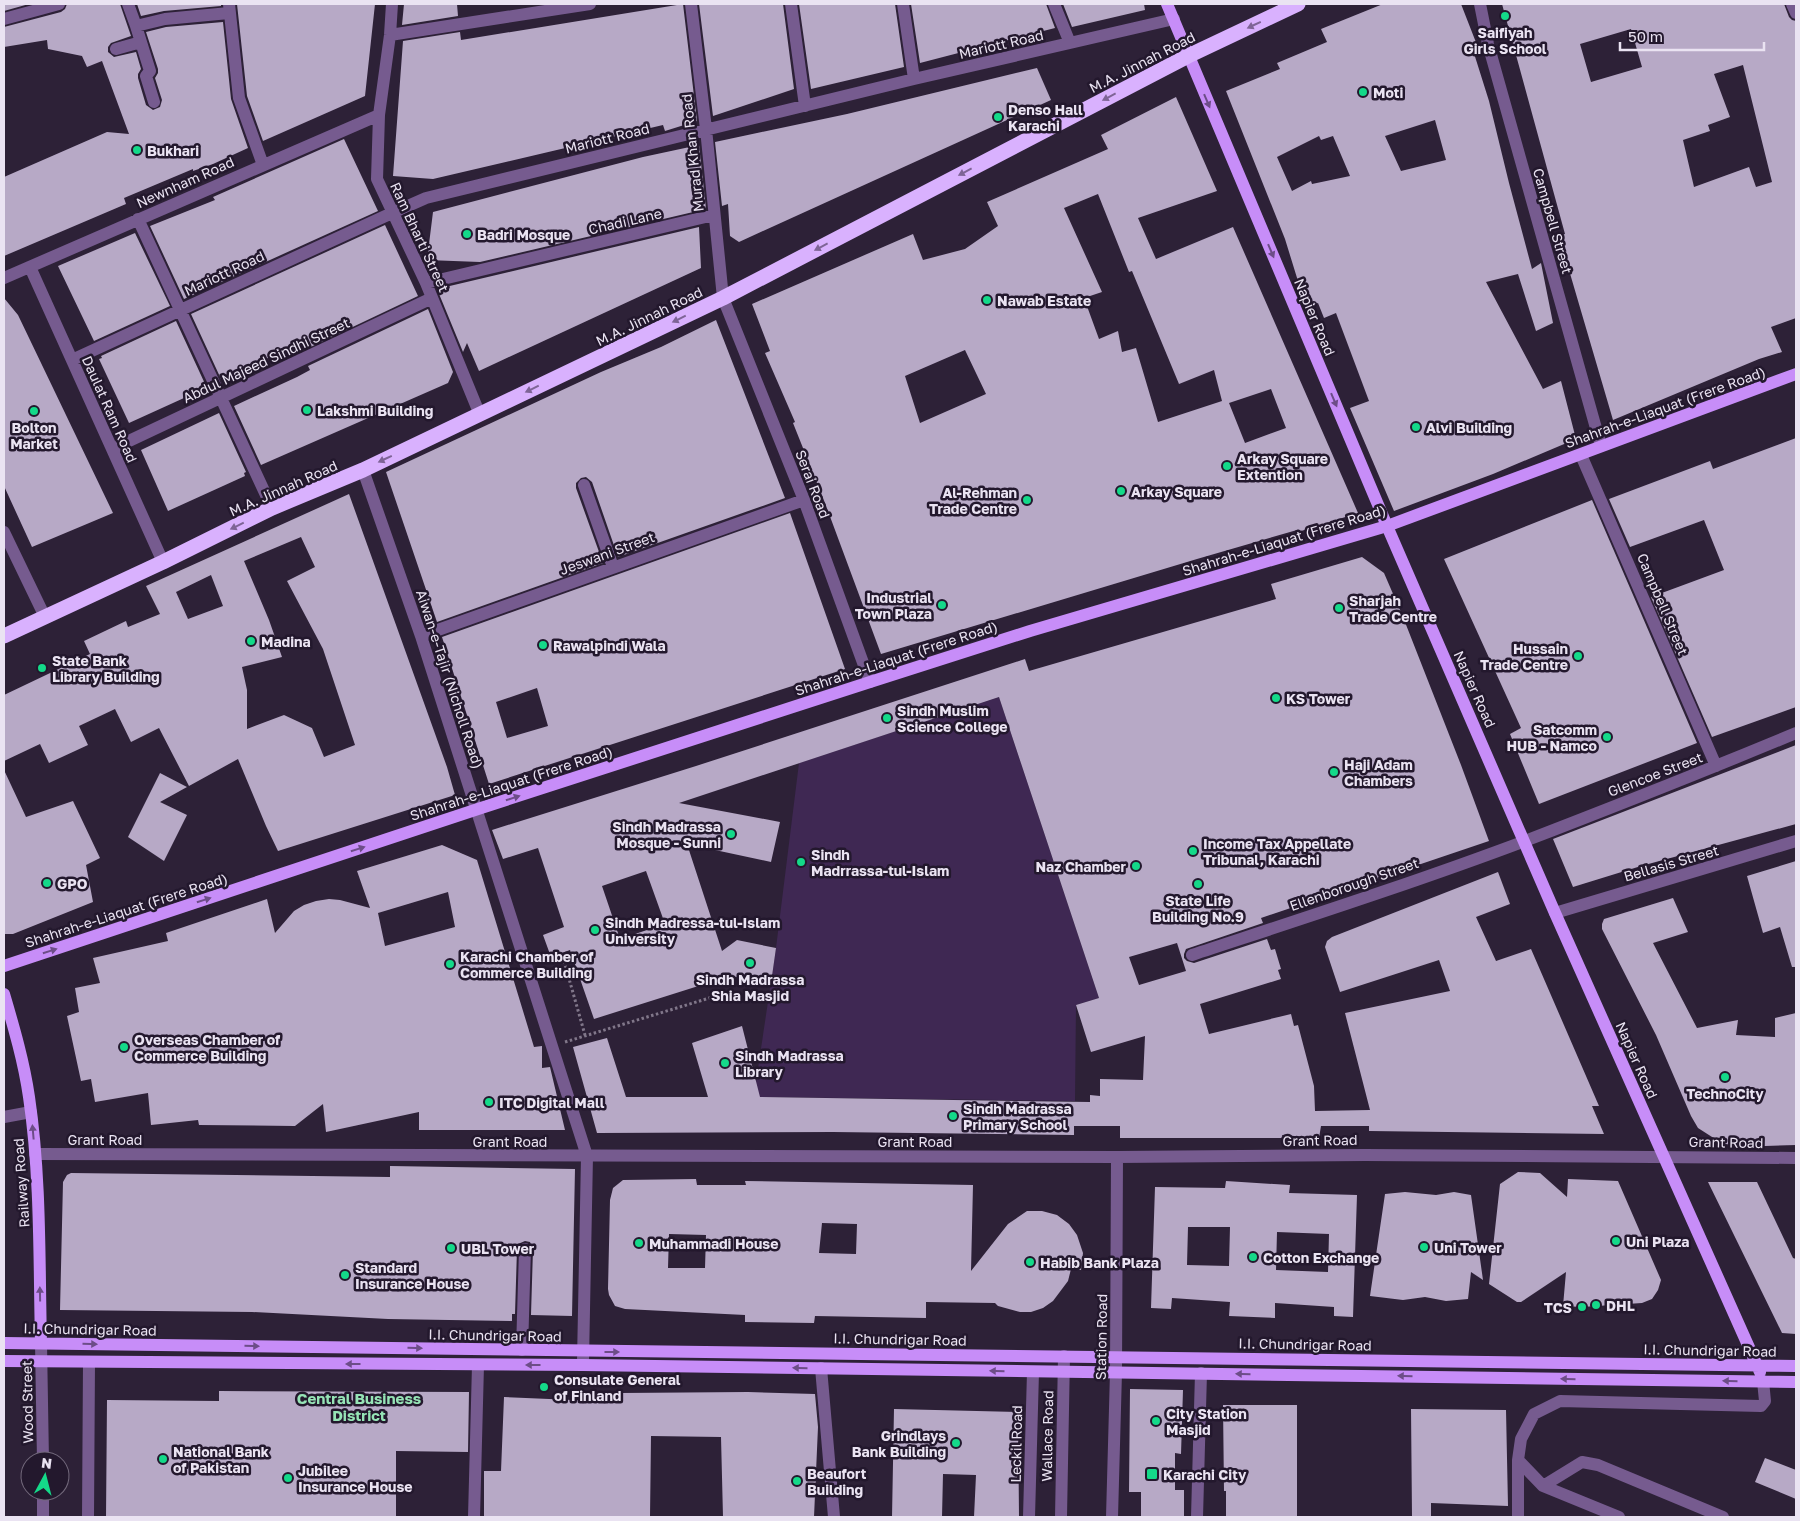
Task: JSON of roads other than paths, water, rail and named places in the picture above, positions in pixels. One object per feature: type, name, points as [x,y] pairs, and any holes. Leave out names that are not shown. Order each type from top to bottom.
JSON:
[{"type":"highway","name":"M.A. Jinnah Road","points":[[4,636],[163,562],[272,508],[363,470],[723,298],[1188,56],[1298,4]]},
{"type":"main road","name":"Napier Road","points":[[1167,4],[1387,526],[1555,913],[1763,1382]]},
{"type":"main road","name":"Shahrah-e-Liaquat (Frere Road)","points":[[4,966],[478,809],[1030,631],[1387,526],[1796,374]]},
{"type":"main road","name":"Railway Road","points":[[4,994],[18,1041],[31,1112],[38,1192],[41,1343]]},
{"type":"main road","name":"I.I. Chundrigar Road","points":[[4,1343],[1796,1366]]},
{"type":"main road","points":[[4,1361],[821,1368],[1796,1382]]},
{"type":"street","points":[[4,19],[59,4]]},
{"type":"street","points":[[128,4],[150,72],[146,76],[154,102]]},
{"type":"street","name":"Ram Bharti Street","points":[[392,4],[390,35],[379,115],[377,179],[426,283],[480,414]]},
{"type":"street","points":[[390,35],[590,4]]},
{"type":"street","name":"Murad Khan Road","points":[[690,4],[706,130],[723,298]]},
{"type":"street","points":[[791,4],[805,106]]},
{"type":"street","points":[[903,4],[914,79]]},
{"type":"street","points":[[1054,4],[1070,43]]},
{"type":"street","name":"Campbell Street","points":[[1480,4],[1488,44],[1601,446]]},
{"type":"street","points":[[1792,4],[1796,14]]},
{"type":"street","points":[[136,26],[229,8],[238,98],[263,165]]},
{"type":"street","name":"Mariott Road","points":[[72,360],[426,198],[914,79],[1174,19]]},
{"type":"street","points":[[116,49],[141,42]]},
{"type":"street","name":"Newnham Road","points":[[4,278],[379,115]]},
{"type":"street","name":"Chadi Lane","points":[[426,283],[714,215]]},
{"type":"street","points":[[138,219],[272,508]]},
{"type":"street","name":"Daulat Ram Road","points":[[30,267],[163,562]]},
{"type":"street","name":"Abdul Majeed Sindhi Street","points":[[112,449],[432,298]]},
{"type":"street","name":"Serai Road","points":[[723,298],[804,500],[870,682]]},
{"type":"street","name":"Campbell Street","points":[[1581,455],[1716,766]]},
{"type":"street","name":"Aiwan-e-Tajir (Nicholl Road)","points":[[363,470],[421,636],[478,809],[587,1156],[583,1366]]},
{"type":"street","points":[[584,485],[613,567]]},
{"type":"street","name":"Jeswani Street","points":[[421,636],[804,500]]},
{"type":"street","points":[[4,532],[45,617]]},
{"type":"street","name":"Glencoe Street","points":[[1525,841],[1796,733]]},
{"type":"street","name":"Ellenborough Street","points":[[1192,955],[1525,841]]},
{"type":"street","name":"Bellasis Street","points":[[1555,913],[1796,842]]},
{"type":"street","points":[[4,1117],[31,1112]]},
{"type":"street","name":"Grant Road","points":[[35,1154],[1118,1157],[1365,1154],[1796,1158]]},
{"type":"street","name":"Station Road","points":[[1112,1517],[1116,1372],[1118,1157]]},
{"type":"street","points":[[522,1350],[525,1249]]},
{"type":"street","name":"Wood Street","points":[[41,1343],[43,1451]]},
{"type":"street","name":"Wallace Road","points":[[1061,1517],[1064,1356]]},
{"type":"street","points":[[88,1517],[89,1362]]},
{"type":"street","points":[[474,1517],[478,1365]]},
{"type":"street","points":[[821,1368],[834,1517]]},
{"type":"street","name":"Leckil Road","points":[[1029,1517],[1033,1372]]},
{"type":"street","points":[[1197,1517],[1201,1373]]},
{"type":"street","points":[[1518,1517],[1518,1460],[1521,1439],[1534,1414],[1560,1401],[1761,1406],[1765,1401],[1763,1382]]},
{"type":"street","points":[[1518,1460],[1543,1486],[1619,1517]]},
{"type":"street","points":[[1543,1486],[1582,1462],[1598,1465],[1723,1517]]},
{"type":"street","points":[[43,1501],[43,1517]]},
{"type":"place","name":"Saifiyah Girls School","points":[[1505,16]]},
{"type":"place","name":"Moti","points":[[1363,92]]},
{"type":"place","name":"Denso Hall Karachi","points":[[998,117]]},
{"type":"place","name":"Bukhari","points":[[137,150]]},
{"type":"place","name":"Badri Mosque","points":[[467,234]]},
{"type":"place","name":"Nawab Estate","points":[[987,300]]},
{"type":"place","name":"Lakshmi Building","points":[[307,410]]},
{"type":"place","name":"Bolton Market","points":[[34,411]]},
{"type":"place","name":"Alvi Building","points":[[1416,427]]},
{"type":"place","name":"Arkay Square Extention","points":[[1227,466]]},
{"type":"place","name":"Arkay Square","points":[[1121,491]]},
{"type":"place","name":"Al-Rehman Trade Centre","points":[[1027,500]]},
{"type":"place","name":"Industrial Town Plaza","points":[[942,605]]},
{"type":"place","name":"Sharjah Trade Centre","points":[[1339,608]]},
{"type":"place","name":"Madina","points":[[251,641]]},
{"type":"place","name":"Rawalpindi Wala","points":[[543,645]]},
{"type":"place","name":"Hussain Trade Centre","points":[[1578,656]]},
{"type":"place","name":"State Bank Library Building","points":[[42,668]]},
{"type":"place","name":"KS Tower","points":[[1276,698]]},
{"type":"place","name":"Sindh Muslim Science College","points":[[887,718]]},
{"type":"place","name":"Satcomm HUB - Namco","points":[[1607,737]]},
{"type":"place","name":"Haji Adam Chambers","points":[[1334,772]]},
{"type":"place","name":"Sindh Madrassa Mosque - Sunni","points":[[731,834]]},
{"type":"place","name":"Income Tax Appellate Tribunal, Karachi","points":[[1193,851]]},
{"type":"place","name":"Sindh Madrrassa-tul-Islam","points":[[801,862]]},
{"type":"place","name":"Naz Chamber","points":[[1136,866]]},
{"type":"place","name":"GPO","points":[[47,883]]},
{"type":"place","name":"State Life Building No.9","points":[[1198,884]]},
{"type":"place","name":"Sindh Madressa-tul-Islam University","points":[[595,930]]},
{"type":"place","name":"Sindh Madrassa Shia Masjid","points":[[750,963]]},
{"type":"place","name":"Karachi Chamber of Commerce Building","points":[[450,964]]},
{"type":"place","name":"Overseas Chamber of Commerce Building","points":[[124,1047]]},
{"type":"place","name":"Sindh Madrassa Library","points":[[725,1063]]},
{"type":"place","name":"TechnoCity","points":[[1725,1077]]},
{"type":"place","name":"ITC Digital Mall","points":[[489,1102]]},
{"type":"place","name":"Sindh Madrassa Primary School","points":[[953,1116]]},
{"type":"place","name":"Uni Plaza","points":[[1616,1241]]},
{"type":"place","name":"Muhammadi House","points":[[639,1243]]},
{"type":"place","name":"Uni Tower","points":[[1424,1247]]},
{"type":"place","name":"UBL Tower","points":[[451,1248]]},
{"type":"place","name":"Cotton Exchange","points":[[1253,1257]]},
{"type":"place","name":"Habib Bank Plaza","points":[[1030,1262]]},
{"type":"place","name":"Standard Insurance House","points":[[345,1275]]},
{"type":"place","name":"DHL","points":[[1596,1305]]},
{"type":"place","name":"TCS","points":[[1582,1307]]},
{"type":"place","name":"Consulate General of Finland","points":[[544,1387]]},
{"type":"place","name":"City Station Masjid","points":[[1156,1421]]},
{"type":"place","name":"Grindlays Bank Building","points":[[956,1443]]},
{"type":"place","name":"National Bank of Pakistan","points":[[163,1459]]},
{"type":"place","name":"Karachi City","points":[[1152,1474]]},
{"type":"place","name":"Jubilee Insurance House","points":[[288,1478]]},
{"type":"place","name":"Beaufort Building","points":[[797,1481]]},
{"type":"district","name":"Central Business District","points":[[359,1406]]}]
